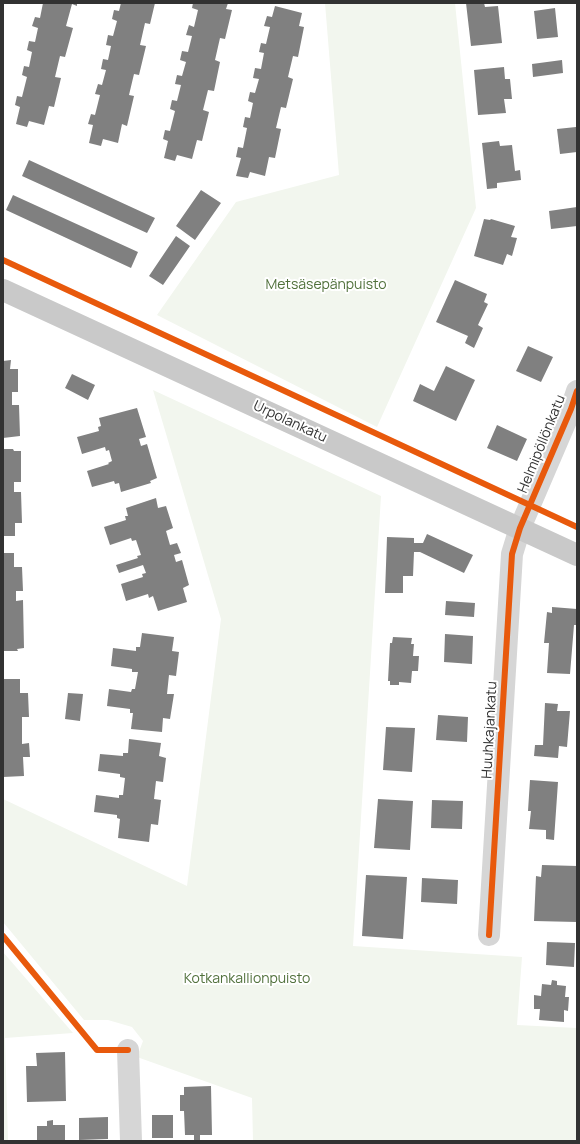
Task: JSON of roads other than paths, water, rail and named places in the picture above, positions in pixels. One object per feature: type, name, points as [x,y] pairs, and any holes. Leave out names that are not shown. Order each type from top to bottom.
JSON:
[{"type":"main road","name":"Urpolankatu","points":[[3,290],[577,555]]},
{"type":"street","name":"Helmipöllönkatu","points":[[520,528],[571,409],[577,391]]},
{"type":"street","name":"Huuhkajankatu","points":[[489,935],[512,554],[520,528]]},
{"type":"street","points":[[128,1050],[131,1141]]},
{"type":"park label","name":"Metsäsepänpuisto","points":[[326,285]]},
{"type":"park label","name":"Kotkankallionpuisto","points":[[247,979]]}]
